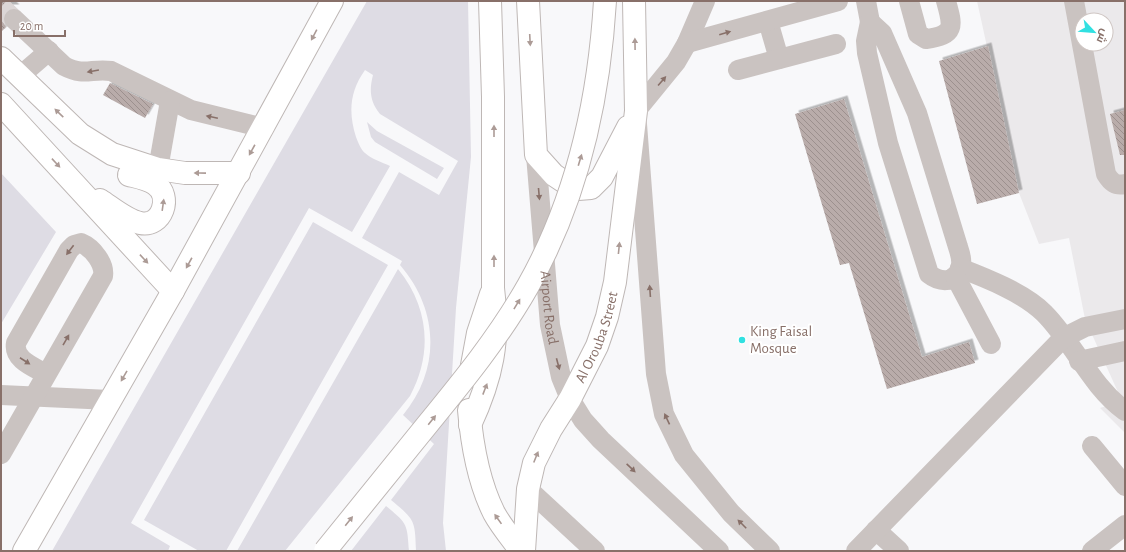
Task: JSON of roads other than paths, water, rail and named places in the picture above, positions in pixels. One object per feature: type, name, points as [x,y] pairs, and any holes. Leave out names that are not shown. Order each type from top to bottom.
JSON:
[{"type":"main road","points":[[24,551],[173,291],[264,128],[332,1]]},
{"type":"main road","points":[[490,1],[493,97],[493,288],[484,310],[472,356],[468,402],[475,461],[494,513],[521,551]]},
{"type":"main road","name":"Airport Road","points":[[528,1],[536,155]]},
{"type":"main road","points":[[325,551],[472,370],[501,329],[528,286],[553,234],[569,194],[584,145],[598,81],[603,45],[605,1]]},
{"type":"main road","points":[[536,155],[554,174],[569,185],[578,189],[591,188],[596,185],[604,174],[636,111],[634,1]]},
{"type":"main road","points":[[1,58],[80,134],[107,166],[156,184],[162,192],[164,206],[161,214],[155,221],[148,224],[138,223],[77,185]]},
{"type":"main road","points":[[1,104],[173,291]]},
{"type":"main road","name":"Al Orouba Street","points":[[524,551],[530,475],[538,452],[570,399],[597,346],[610,303],[615,282],[636,111]]},
{"type":"main road","points":[[80,134],[112,154],[158,169],[185,173],[239,173]]},
{"type":"street","points":[[704,1],[687,43],[670,72],[636,111],[656,374],[664,414],[684,455],[706,485],[765,549]]},
{"type":"street","points":[[687,43],[838,1]]},
{"type":"street","points":[[866,1],[870,22],[866,41],[879,105],[888,143],[929,274],[937,280],[946,281],[958,272]]},
{"type":"street","points":[[909,1],[918,34],[926,39],[945,34],[950,28],[952,23],[946,1]]},
{"type":"street","points":[[1074,1],[1106,174],[1113,183],[1118,185],[1125,184]]},
{"type":"street","points":[[14,19],[72,70],[83,73],[104,70],[112,71],[170,101],[206,115],[264,128]]},
{"type":"street","points":[[768,21],[779,59]]},
{"type":"street","points":[[870,22],[882,33],[924,130],[958,247],[958,272],[991,344]]},
{"type":"street","points":[[738,70],[836,44]]},
{"type":"street","points":[[20,76],[49,51]]},
{"type":"street","points":[[879,105],[911,97]]},
{"type":"street","points":[[158,169],[170,101]]},
{"type":"street","name":"Airport Road","points":[[536,155],[550,325],[561,378],[570,399],[583,420],[602,440],[719,551]]},
{"type":"street","points":[[1,454],[103,276],[104,270],[100,262],[88,248],[81,243],[74,245],[69,250],[16,343],[16,351],[21,360],[46,374]]},
{"type":"street","points":[[958,272],[994,282],[1033,304],[1044,312],[1079,361],[1104,392],[1125,411]]},
{"type":"street","points":[[856,551],[1063,338],[1084,328],[1125,319]]},
{"type":"street","points":[[1079,361],[1125,351]]},
{"type":"street","points":[[1,395],[110,400]]},
{"type":"street","points":[[1092,446],[1125,486]]},
{"type":"street","points":[[528,489],[595,551]]},
{"type":"street","points":[[1092,551],[1125,525]]},
{"type":"street","points":[[876,530],[899,551]]},
{"type":"tunnel","points":[[1,7],[14,19]]},
{"type":"place","name":"King Faisal Mosque","points":[[742,340]]}]
